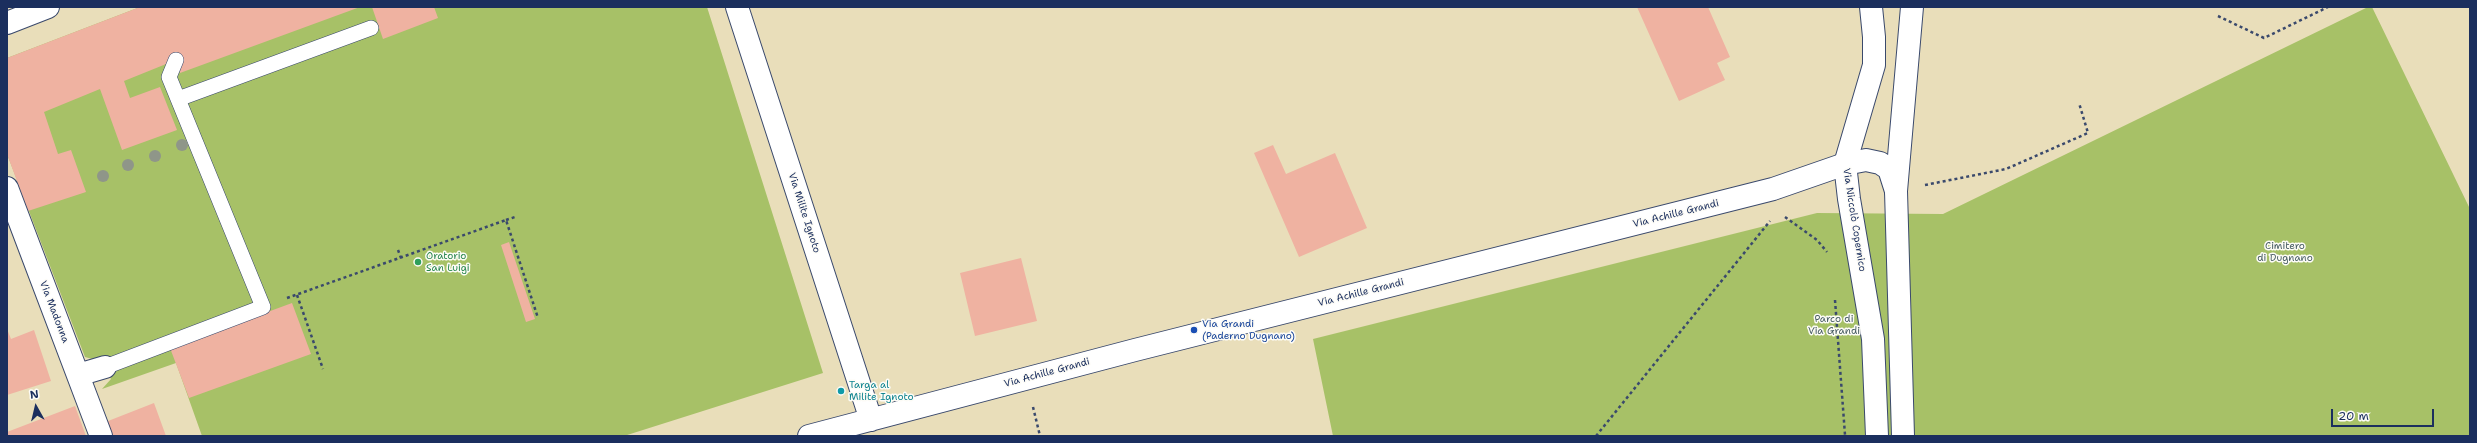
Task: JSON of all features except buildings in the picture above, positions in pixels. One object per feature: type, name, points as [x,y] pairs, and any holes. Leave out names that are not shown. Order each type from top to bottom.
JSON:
[{"type":"street","points":[[7,23],[48,7]]},
{"type":"street","name":"Via Milite Ignoto","points":[[737,7],[871,420]]},
{"type":"street","name":"Via Niccolò Copernico","points":[[1871,7],[1874,36],[1874,65],[1845,164],[1849,199],[1873,339],[1877,436]]},
{"type":"street","points":[[1903,436],[1896,191],[1912,7]]},
{"type":"street","name":"Via Achille Grandi","points":[[809,436],[1142,348],[1773,189],[1845,164],[1866,160],[1880,163],[1889,169],[1896,191]]},
{"type":"street","name":"Via Madonna","points":[[7,188],[100,436]]},
{"type":"street","points":[[78,376],[105,367]]},
{"type":"lane","points":[[178,99],[371,28]]},
{"type":"lane","points":[[105,367],[262,307],[169,77],[176,60]]},
{"type":"path","points":[[2218,16],[2264,38],[2328,7]]},
{"type":"path","points":[[1896,191],[2006,169],[2088,133],[2078,103]]},
{"type":"path","points":[[1773,189],[1778,212],[1817,240],[1829,258]]},
{"type":"path","points":[[1596,436],[1778,212]]},
{"type":"path","points":[[262,307],[515,217]]},
{"type":"path","points":[[506,220],[538,318]]},
{"type":"path","points":[[398,250],[401,258]]},
{"type":"path","points":[[297,295],[323,369]]},
{"type":"path","points":[[1834,296],[1846,436]]},
{"type":"green space","name":"Oratorio San Luigi","points":[[140,7],[707,7],[823,373],[624,436],[202,436],[176,363],[102,389],[111,379],[103,362],[85,357],[7,154],[7,58]]},
{"type":"green space","points":[[2368,7],[2372,7],[2470,209],[2470,436],[1333,436],[1313,339],[1817,213],[1943,214]]},
{"type":"place","name":"Oratorio San Luigi","points":[[418,262]]},
{"type":"place","name":"Via Grandi (Paderno Dugnano)","points":[[1194,330]]},
{"type":"place","name":"Targa al Milite Ignoto","points":[[841,391]]},
{"type":"park label","name":"Cimitero di Dugnano","points":[[2285,252]]},
{"type":"park label","name":"Parco di Via Grandi","points":[[1834,324]]}]
